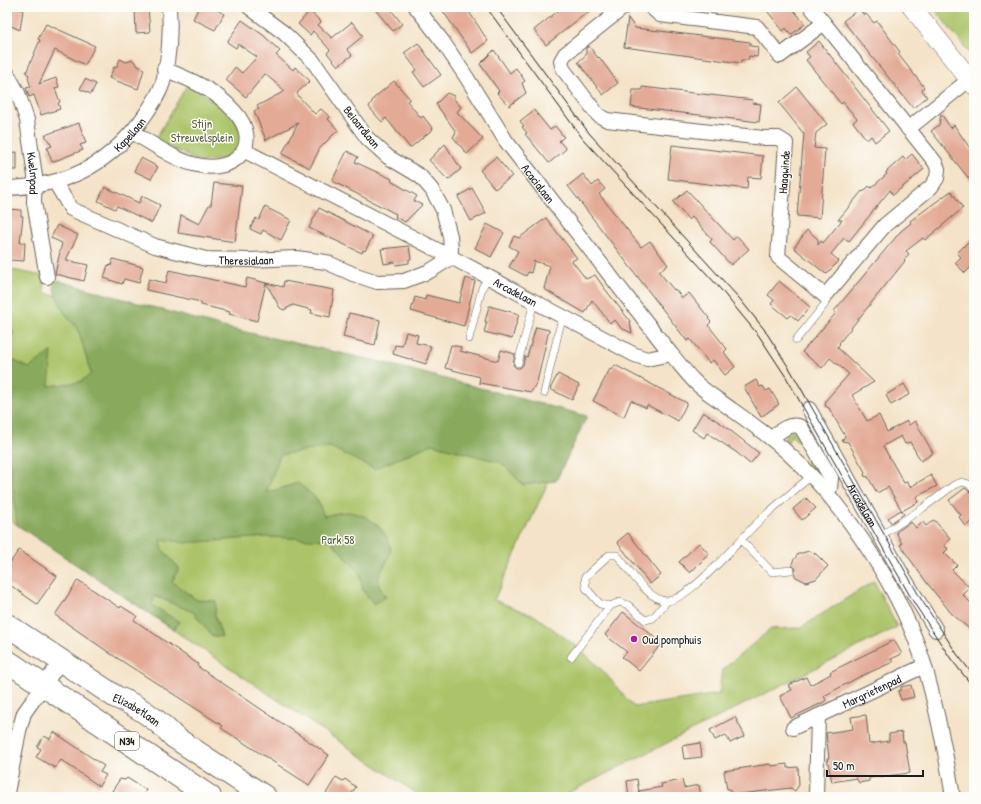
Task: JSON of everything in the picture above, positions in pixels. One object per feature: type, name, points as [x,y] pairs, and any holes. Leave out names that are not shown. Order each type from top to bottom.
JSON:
[{"type":"main road","name":"Elizabetlaan","points":[[7,624],[116,697],[131,703],[163,725],[174,737],[265,797]]},
{"type":"main road","name":"N34","points":[[7,661],[41,690],[210,797]]},
{"type":"street","name":"Kapellaan","points":[[7,188],[34,187],[55,182],[83,171],[106,158],[132,132],[148,111],[162,83],[170,42],[169,7]]},
{"type":"street","name":"Beiaardlaan","points":[[249,7],[284,33],[313,61],[367,138],[388,157],[420,176],[432,190],[443,210],[450,236],[451,250],[449,256]]},
{"type":"street","name":"Acacialaan","points":[[416,7],[467,78],[506,141],[671,354]]},
{"type":"street","name":"Haagwinde","points":[[624,7],[565,54],[561,61],[563,69],[598,115],[607,120],[763,138],[778,138],[786,142],[778,257],[825,296]]},
{"type":"street","points":[[651,7],[660,15],[757,27],[780,56],[824,23]]},
{"type":"street","points":[[811,7],[935,162],[938,169],[937,178],[931,187],[885,225],[825,296]]},
{"type":"street","points":[[908,129],[972,82],[912,7]]},
{"type":"street","points":[[132,132],[179,159],[196,165],[212,167],[225,165],[236,160],[245,150],[247,138],[235,112],[220,97],[188,78],[164,69]]},
{"type":"street","name":"Kwelmpad","points":[[7,73],[18,93],[27,120],[35,176],[34,202],[46,277]]},
{"type":"street","name":"Arcadelaan","points":[[245,150],[635,355],[648,359],[671,354],[695,382],[772,439],[811,476],[850,522],[902,612],[924,666],[941,735],[953,797]]},
{"type":"street","name":"Theresialaan","points":[[55,182],[72,209],[155,246],[206,259],[250,260],[296,258],[326,262],[353,274],[377,282],[404,281],[430,271],[446,261],[449,256]]},
{"type":"street","name":"Arcadelaan","points":[[809,409],[880,536],[936,630]]},
{"type":"street","name":"Arcadelaan","points":[[772,439],[775,435],[790,426],[793,425],[801,427],[831,478],[830,488],[826,492]]},
{"type":"street","points":[[902,612],[919,600]]},
{"type":"street","points":[[7,793],[19,731],[24,714],[61,661]]},
{"type":"street","name":"Margrietenpad","points":[[792,728],[924,666]]},
{"type":"street","points":[[816,797],[818,716]]},
{"type":"lane","points":[[469,339],[482,288],[488,277]]},
{"type":"lane","points":[[796,340],[825,304],[825,296]]},
{"type":"lane","points":[[518,363],[534,302]]},
{"type":"lane","points":[[544,392],[560,326],[564,318]]},
{"type":"lane","points":[[571,657],[610,606],[620,602],[628,605],[645,620],[653,618],[667,601],[679,597],[696,584],[742,541],[754,527],[811,476]]},
{"type":"lane","points":[[880,536],[923,508],[954,485],[962,482],[969,484],[974,490]]},
{"type":"lane","points":[[742,541],[772,572],[791,570]]},
{"type":"lane","points":[[610,606],[600,604],[586,588],[585,577],[609,555],[617,555],[645,590],[655,598],[667,601]]},
{"type":"green space","points":[[933,7],[974,7],[974,59]]},
{"type":"green space","name":"Stijn Streuvelsplein","points":[[187,85],[221,104],[236,119],[243,142],[231,158],[200,162],[155,140]]},
{"type":"green space","name":"Park 58","points":[[7,269],[43,276],[45,293],[574,426],[494,600],[535,616],[579,648],[603,671],[634,707],[719,694],[722,670],[771,629],[800,628],[874,581],[897,627],[560,797],[422,797],[7,518]]},
{"type":"green space","points":[[53,279],[223,327],[381,362],[587,416],[556,481],[523,485],[502,463],[432,444],[374,469],[330,447],[280,455],[266,493],[298,483],[317,499],[324,516],[343,512],[353,513],[367,518],[384,533],[388,539],[390,553],[380,575],[379,582],[386,597],[374,604],[363,591],[359,572],[330,540],[266,537],[186,543],[162,539],[162,549],[179,568],[172,582],[197,600],[216,601],[215,616],[222,637],[212,636],[193,612],[155,596],[152,605],[179,622],[174,630],[17,525],[9,458],[7,457],[7,322],[13,332],[9,358],[29,368],[52,351],[49,386],[80,382],[91,374],[78,329],[64,312],[55,294]]},
{"type":"green space","points":[[788,431],[799,431],[827,481],[824,482],[806,464],[810,453],[791,435],[786,446],[784,440]]},
{"type":"building","points":[[7,7],[23,10],[20,30],[7,24]]},
{"type":"building","points":[[135,7],[148,7],[150,32],[136,33]]},
{"type":"building","points":[[199,7],[212,7],[224,14],[215,30],[193,19]]},
{"type":"building","points":[[373,7],[389,7],[402,24],[393,31]]},
{"type":"building","points":[[440,7],[466,7],[488,41],[472,53]]},
{"type":"building","points":[[563,7],[594,7],[546,45],[534,30]]},
{"type":"building","points":[[774,7],[791,7],[805,24],[791,35],[786,28],[783,31],[768,12]]},
{"type":"building","points":[[859,9],[874,23],[877,21],[900,52],[898,54],[924,87],[922,90],[927,97],[913,108],[843,21]]},
{"type":"building","points":[[310,11],[321,22],[318,25],[332,38],[352,22],[363,36],[347,49],[352,55],[338,66],[327,53],[330,50],[313,31],[310,35],[298,24]]},
{"type":"building","points":[[628,18],[635,28],[750,42],[750,46],[758,47],[757,57],[749,56],[748,60],[741,60],[741,63],[624,47]]},
{"type":"building","points":[[242,20],[263,35],[280,51],[276,55],[293,70],[295,67],[310,81],[297,93],[299,97],[315,114],[321,109],[330,117],[328,119],[338,130],[320,148],[310,168],[282,154],[298,123],[266,140],[254,111],[259,109],[257,106],[285,91],[265,74],[246,97],[226,80],[235,67],[242,73],[257,57],[238,44],[236,48],[227,42]]},
{"type":"building","points":[[46,24],[95,46],[85,65],[55,50],[39,84],[56,78],[59,87],[55,88],[60,102],[58,103],[60,109],[41,115],[34,95],[29,97],[26,88],[31,87],[28,78],[29,75],[26,73],[40,40],[38,39]]},
{"type":"building","points":[[819,41],[889,131],[875,142],[871,136],[867,140],[853,122],[857,119],[843,102],[841,104],[806,60],[810,57],[806,52]]},
{"type":"building","points":[[418,43],[441,75],[424,87],[413,72],[417,70],[404,53]]},
{"type":"building","points":[[589,46],[618,83],[603,95],[578,62],[586,55],[586,48]]},
{"type":"building","points":[[494,50],[510,73],[516,68],[525,81],[522,83],[526,93],[509,106],[497,93],[499,91],[480,64]]},
{"type":"building","points":[[120,59],[126,62],[133,60],[138,66],[144,69],[138,89],[109,78]]},
{"type":"building","points":[[85,79],[96,84],[91,94],[80,89]]},
{"type":"building","points":[[394,81],[410,99],[407,101],[421,118],[423,116],[433,129],[410,148],[386,118],[382,122],[369,107],[374,98]]},
{"type":"building","points":[[642,87],[753,100],[752,103],[761,104],[759,122],[631,107],[633,90],[642,90]]},
{"type":"building","points":[[797,87],[827,124],[816,133],[814,148],[825,149],[820,218],[797,216],[804,134],[779,103]]},
{"type":"building","points":[[447,93],[454,96],[454,99],[461,107],[457,112],[483,139],[467,154],[453,137],[456,132],[436,104]]},
{"type":"building","points":[[534,110],[550,130],[555,126],[564,137],[559,141],[566,149],[549,163],[525,134],[527,133],[522,127],[524,126],[520,121]]},
{"type":"building","points":[[941,114],[951,128],[954,125],[974,154],[974,185],[931,131],[939,125]]},
{"type":"building","points":[[79,123],[86,143],[80,145],[83,150],[52,162],[47,148],[52,146],[45,135]]},
{"type":"building","points":[[445,144],[461,169],[448,180],[429,160]]},
{"type":"building","points":[[672,145],[763,156],[761,178],[748,177],[747,189],[668,179]]},
{"type":"building","points":[[347,151],[358,157],[355,162],[392,179],[391,181],[417,196],[414,201],[422,205],[405,222],[395,217],[396,214],[332,181]]},
{"type":"building","points":[[17,152],[17,170],[7,170],[7,153]]},
{"type":"building","points":[[912,154],[924,169],[893,195],[890,190],[849,241],[844,238],[831,254],[839,261],[826,274],[794,248],[807,230],[818,239],[818,245],[821,241],[823,243],[842,220],[838,220],[862,191],[863,192],[869,186],[871,188],[903,157],[905,160]]},
{"type":"building","points":[[496,157],[512,176],[495,189],[480,170]]},
{"type":"building","points":[[141,158],[158,167],[151,179],[134,171]]},
{"type":"building","points":[[583,174],[592,186],[598,181],[605,189],[599,194],[641,247],[650,241],[668,265],[659,272],[674,290],[675,289],[682,298],[689,293],[709,318],[708,319],[711,322],[708,325],[727,349],[724,352],[735,367],[725,375],[713,360],[709,363],[690,339],[687,341],[568,186]]},
{"type":"building","points":[[214,183],[242,186],[235,242],[178,233],[181,215],[199,224],[209,205],[211,205]]},
{"type":"building","points":[[105,187],[139,203],[142,196],[160,205],[152,223],[117,206],[115,209],[98,201]]},
{"type":"building","points":[[472,188],[486,213],[471,221],[458,197]]},
{"type":"building","points":[[687,190],[733,240],[737,236],[749,249],[731,265],[710,242],[712,239],[692,217],[689,220],[673,202]]},
{"type":"building","points":[[951,191],[963,208],[925,240],[923,238],[906,251],[909,254],[904,260],[905,261],[837,347],[874,382],[852,395],[867,421],[879,415],[887,432],[907,421],[909,425],[915,421],[933,453],[921,461],[910,442],[905,444],[901,436],[883,446],[904,483],[907,482],[910,487],[931,475],[937,486],[916,497],[918,502],[902,511],[888,487],[877,493],[868,477],[864,476],[865,472],[848,442],[842,441],[845,436],[829,408],[825,406],[826,400],[849,374],[830,358],[822,368],[802,352],[836,313],[834,311],[901,231],[911,223],[910,221]]},
{"type":"building","points":[[265,207],[291,220],[281,240],[263,230],[261,234],[250,229],[256,218],[259,220]]},
{"type":"building","points":[[319,208],[373,236],[365,251],[363,250],[362,253],[309,228]]},
{"type":"building","points":[[7,209],[21,210],[21,216],[23,216],[20,243],[25,243],[24,261],[7,260]]},
{"type":"building","points":[[546,218],[577,258],[572,261],[586,279],[595,275],[630,321],[632,333],[621,328],[615,320],[610,323],[592,300],[585,313],[544,289],[550,266],[534,261],[531,273],[528,272],[526,276],[509,267],[518,251],[509,246],[514,236],[519,238]]},
{"type":"building","points":[[487,224],[504,233],[491,257],[475,248]]},
{"type":"building","points":[[57,225],[78,235],[66,260],[88,265],[84,281],[55,274],[62,243],[51,238]]},
{"type":"building","points":[[974,236],[974,264],[965,273],[955,263],[961,257],[957,253]]},
{"type":"building","points":[[409,246],[411,259],[409,259],[409,263],[396,265],[395,262],[384,264],[381,249]]},
{"type":"building","points":[[113,259],[143,267],[139,283],[124,279],[122,284],[104,278],[108,265],[111,266]]},
{"type":"building","points":[[169,270],[245,287],[247,278],[266,283],[257,321],[229,314],[230,312],[201,305],[201,302],[146,290],[149,279],[166,283]]},
{"type":"building","points":[[466,278],[475,281],[464,326],[411,311],[415,297],[425,300],[426,295],[459,303]]},
{"type":"building","points":[[284,281],[334,290],[330,317],[311,313],[312,310],[293,305],[284,310],[280,308],[266,283],[283,287]]},
{"type":"building","points":[[779,281],[810,307],[798,321],[791,315],[788,318],[771,304],[774,300],[768,295]]},
{"type":"building","points":[[489,306],[519,314],[512,339],[484,332]]},
{"type":"building","points":[[349,313],[380,320],[375,345],[343,337]]},
{"type":"building","points":[[536,327],[549,330],[537,382],[531,392],[479,383],[480,377],[445,368],[451,345],[461,347],[460,351],[498,361],[501,350],[515,354],[513,365],[516,368],[520,368],[523,365],[525,356],[527,357]]},
{"type":"building","points":[[406,332],[418,335],[416,343],[431,346],[426,364],[393,354],[395,345],[402,346]]},
{"type":"building","points":[[615,365],[687,403],[678,421],[647,405],[646,408],[631,400],[624,417],[593,401],[610,369],[612,370]]},
{"type":"building","points":[[558,374],[579,385],[572,400],[550,389]]},
{"type":"building","points":[[756,380],[760,387],[763,386],[766,391],[770,389],[779,404],[761,417],[744,387]]},
{"type":"building","points":[[904,384],[910,394],[891,405],[886,395]]},
{"type":"building","points":[[703,412],[722,424],[759,453],[750,464],[736,452],[707,433],[704,438],[692,430]]},
{"type":"building","points":[[965,488],[974,495],[974,520],[966,526],[959,517],[961,515],[949,500]]},
{"type":"building","points":[[806,498],[816,508],[802,520],[793,509]]},
{"type":"building","points":[[901,510],[904,514],[891,523],[888,518]]},
{"type":"building","points":[[934,520],[951,539],[944,545],[948,549],[944,553],[957,565],[952,570],[970,588],[963,595],[974,606],[974,633],[952,614],[927,583],[900,545],[902,544],[896,532],[911,522],[916,528],[923,522],[926,526]]},
{"type":"building","points":[[628,533],[661,575],[650,584],[617,542]]},
{"type":"building","points":[[699,543],[709,554],[690,573],[679,562]]},
{"type":"building","points":[[19,550],[57,576],[37,604],[7,583],[7,567]]},
{"type":"building","points":[[809,551],[816,554],[828,566],[816,579],[806,582],[796,577],[794,574],[796,569],[792,565],[798,554]]},
{"type":"building","points":[[78,580],[120,608],[121,606],[137,616],[134,620],[198,664],[197,666],[329,755],[309,785],[221,728],[223,726],[111,654],[55,615]]},
{"type":"building","name":"Oud pomphuis","points":[[623,612],[662,643],[639,671],[622,657],[627,652],[605,635]]},
{"type":"building","points":[[894,640],[902,654],[891,659],[893,662],[857,678],[824,696],[826,700],[824,702],[791,718],[780,696],[792,690],[789,685],[806,677],[810,685],[831,674],[830,672]]},
{"type":"building","points":[[911,685],[914,697],[901,700],[898,691],[901,690],[901,687]]},
{"type":"building","points":[[866,715],[869,744],[889,741],[889,734],[902,732],[910,773],[869,778],[869,781],[859,783],[856,778],[832,782],[827,758],[829,758],[826,733],[853,729],[851,717]]},
{"type":"building","points":[[735,717],[745,736],[730,743],[726,735],[715,740],[710,730]]},
{"type":"building","points":[[54,732],[104,766],[100,772],[106,775],[99,786],[61,760],[55,768],[36,757],[41,749],[37,747],[44,736],[50,739]]},
{"type":"building","points":[[700,743],[702,757],[684,759],[682,746]]},
{"type":"building","points":[[770,764],[771,766],[787,764],[787,768],[798,767],[799,785],[795,791],[791,788],[731,795],[730,789],[727,789],[724,771]]},
{"type":"building","points":[[336,777],[343,781],[345,779],[356,787],[349,797],[324,797]]},
{"type":"building","points":[[127,778],[146,790],[142,797],[121,797],[112,791],[120,779],[125,780]]},
{"type":"building","points":[[637,779],[639,793],[639,791],[662,787],[661,784],[682,780],[684,788],[699,785],[701,797],[629,797],[627,781]]},
{"type":"tram line","points":[[486,7],[583,139],[717,285],[759,336],[786,377],[914,603],[951,659],[974,688]]},
{"type":"tram line","points":[[496,7],[589,133],[739,298],[764,329],[791,371],[921,599],[957,654],[974,676]]},
{"type":"place","name":"Oud pomphuis","points":[[634,639]]}]
